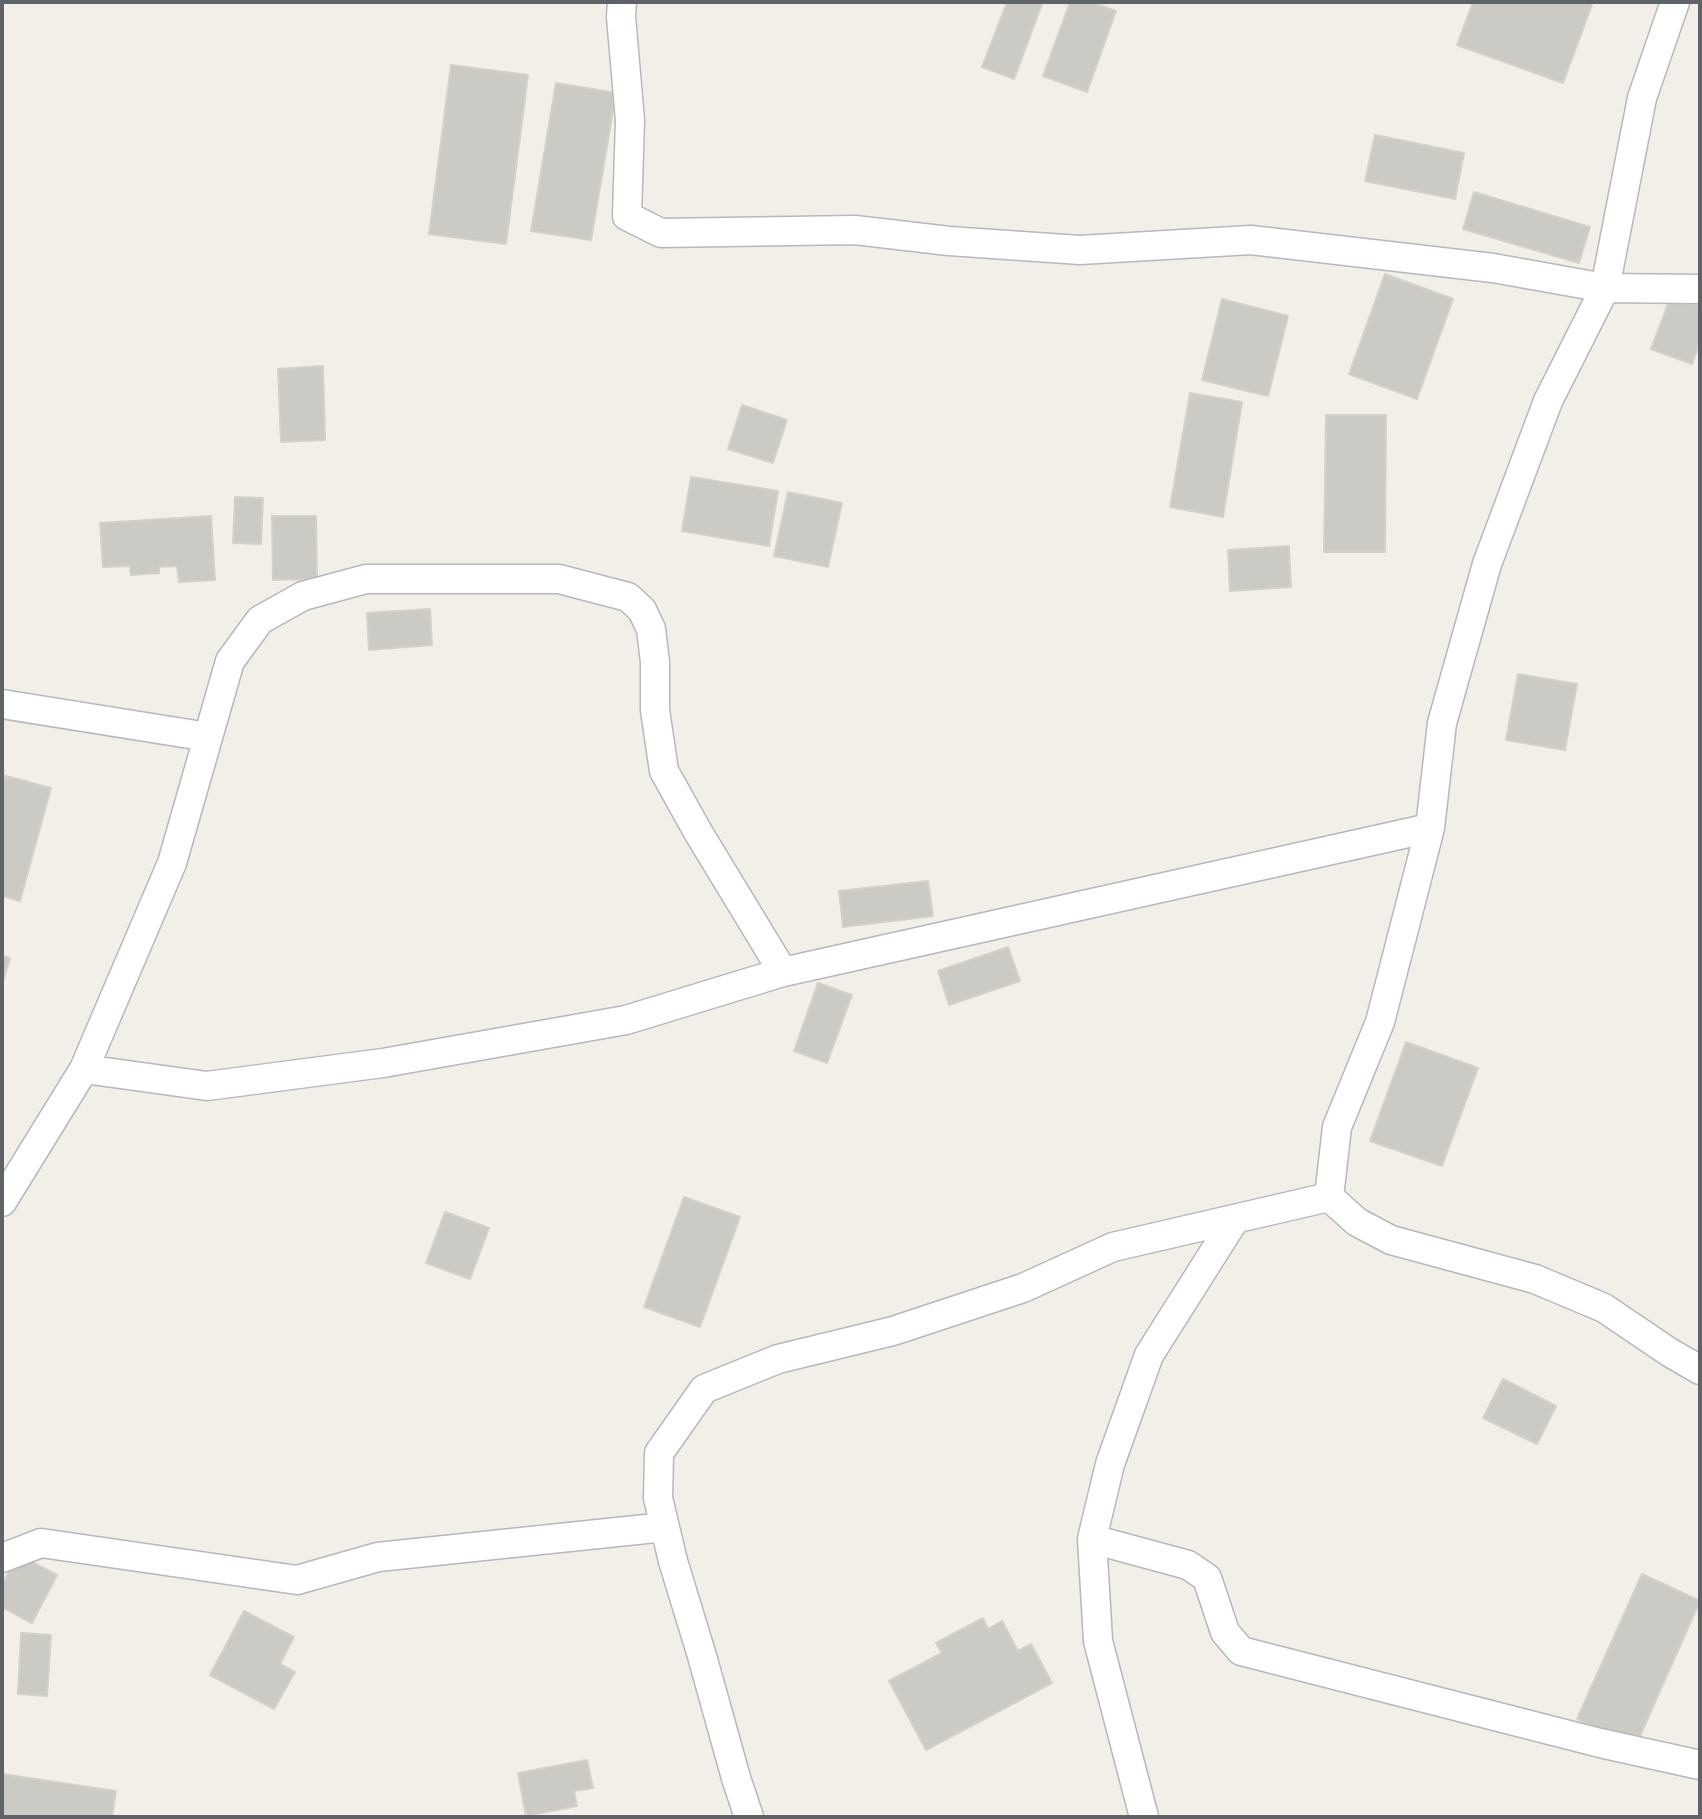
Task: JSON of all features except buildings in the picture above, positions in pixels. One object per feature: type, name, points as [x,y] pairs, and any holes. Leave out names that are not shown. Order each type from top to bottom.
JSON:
[{"type":"street","points":[[622,2],[630,120],[627,216],[661,233],[855,230],[949,241],[1080,250],[1251,240],[1493,268],[1605,288],[1700,289]]},
{"type":"street","points":[[1329,1197],[1337,1127],[1380,1022],[1430,828],[1442,723],[1487,564],[1548,401],[1605,288],[1642,98],[1675,2]]},
{"type":"street","points":[[2,1202],[84,1069],[172,863],[230,662],[260,620],[303,596],[366,579],[559,579],[628,597],[642,610],[651,629],[655,662],[655,710],[664,771],[783,972]]},
{"type":"street","points":[[2,704],[208,737]]},
{"type":"street","points":[[84,1069],[206,1086],[383,1063],[626,1020],[783,972],[1430,828]]},
{"type":"street","points":[[749,1817],[673,1562],[658,1498],[659,1453],[704,1390],[778,1359],[893,1331],[1023,1288],[1113,1247],[1329,1197]]},
{"type":"street","points":[[1329,1197],[1357,1222],[1391,1240],[1535,1279],[1604,1308],[1700,1370]]},
{"type":"street","points":[[1144,1817],[1098,1641],[1093,1539],[1110,1464],[1149,1355],[1235,1219]]},
{"type":"street","points":[[2,1558],[41,1543],[297,1580],[378,1558],[665,1527]]},
{"type":"street","points":[[1093,1539],[1188,1565],[1207,1578],[1226,1632],[1241,1651],[1600,1743],[1700,1765]]}]
